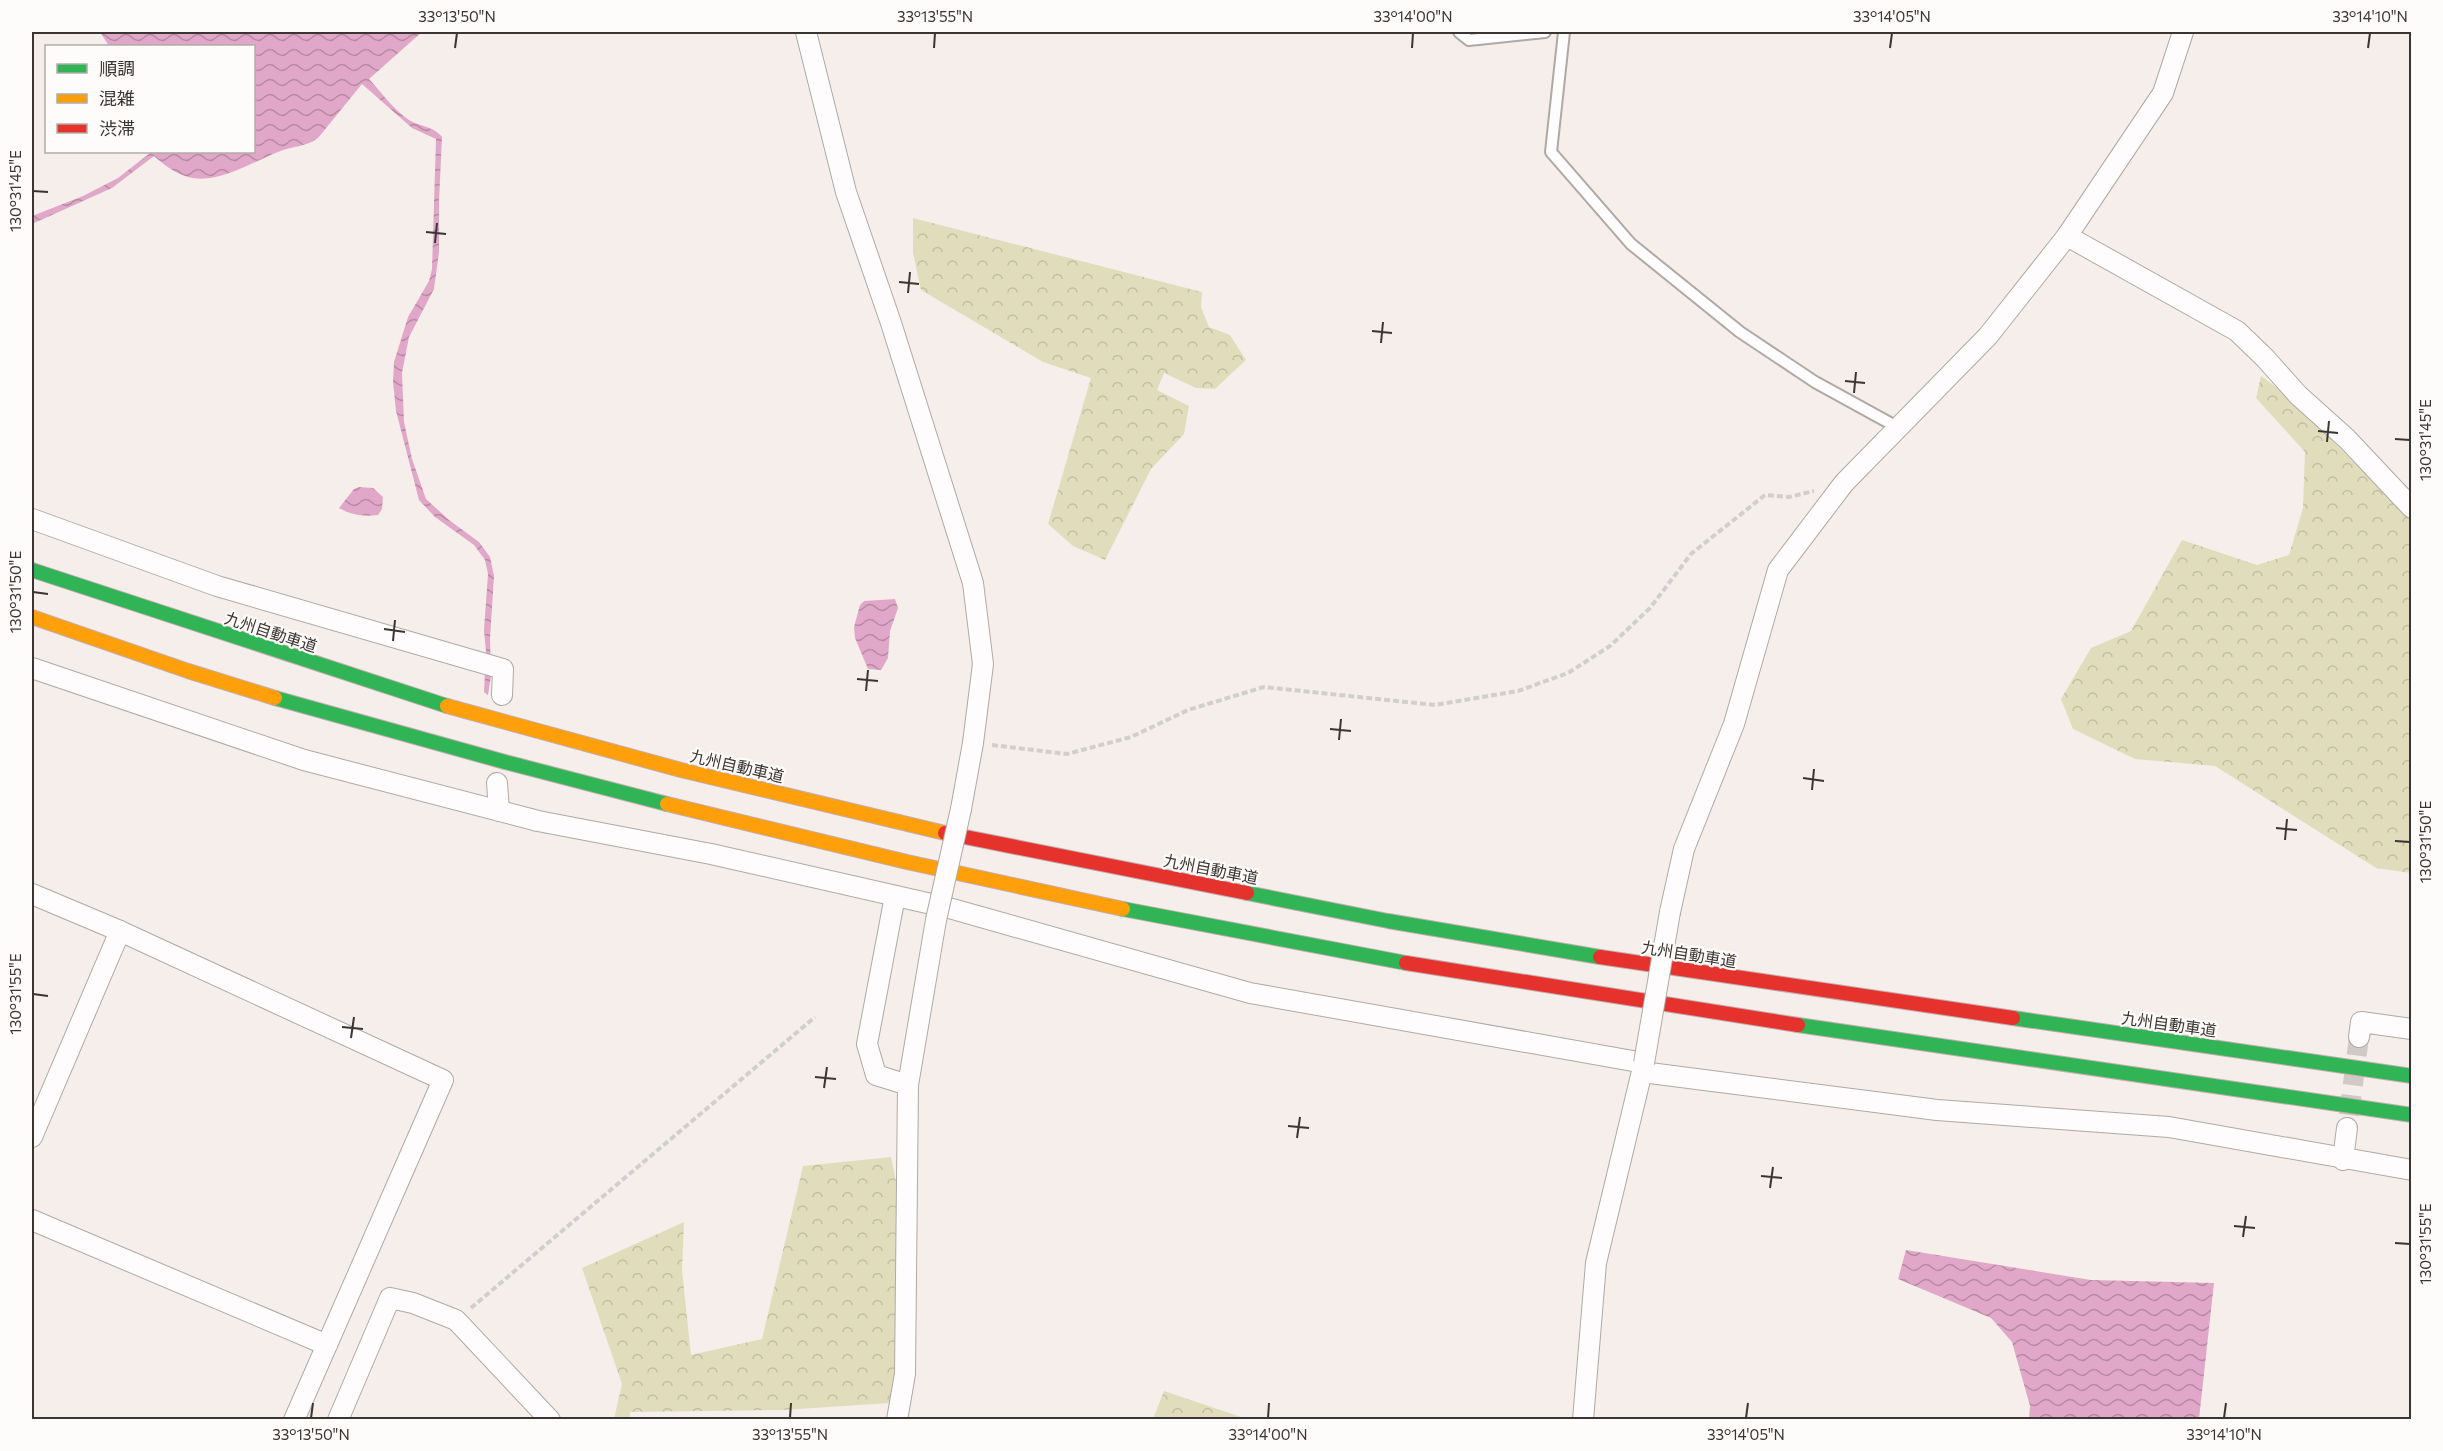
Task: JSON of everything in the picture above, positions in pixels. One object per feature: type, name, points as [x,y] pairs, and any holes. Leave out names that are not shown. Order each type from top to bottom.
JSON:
[{"type":"highway","name":"九州自動車道","points":[[32,570],[415,697],[681,770],[956,835],[1388,921],[1638,964],[2412,1076]]},
{"type":"highway","points":[[32,616],[235,686],[487,756],[759,826],[1003,884],[1311,946],[1679,1008],[2412,1115]]},
{"type":"street","points":[[806,32],[846,192],[891,323],[973,583],[983,664],[974,743],[936,920],[908,1085],[905,1374],[897,1419]]},
{"type":"street","points":[[1583,1419],[1596,1263],[1643,1067],[1670,912],[1684,849],[1734,724],[1778,570],[1844,483],[1988,336],[2067,236],[2163,93],[2183,32]]},
{"type":"street","points":[[2067,236],[2237,331],[2298,395],[2347,439],[2412,508]]},
{"type":"street","points":[[32,519],[217,586],[503,669],[502,694]]},
{"type":"street","points":[[32,668],[304,760],[538,821],[711,854],[895,896],[1031,930],[1250,993],[1643,1067],[1937,1110],[2169,1127],[2343,1160],[2412,1170]]},
{"type":"street","points":[[497,783],[499,811]]},
{"type":"street","points":[[32,894],[120,931],[443,1080],[294,1419]]},
{"type":"street","points":[[895,896],[867,1044],[876,1075],[908,1085]]},
{"type":"street","points":[[32,1137],[120,931]]},
{"type":"street","points":[[2359,1037],[2361,1022],[2412,1029]]},
{"type":"street","points":[[2343,1160],[2348,1128]]},
{"type":"street","points":[[32,1220],[327,1345]]},
{"type":"street","points":[[338,1419],[390,1298],[413,1303],[456,1320],[550,1419]]},
{"type":"lane","points":[[1459,32],[1469,40],[1545,32]]},
{"type":"lane","points":[[1564,32],[1551,152],[1631,244],[1740,332],[1815,382],[1897,427]]},
{"type":"path","points":[[974,743],[1067,754],[1131,737],[1188,710],[1264,687],[1435,705],[1518,691],[1568,673],[1610,646],[1650,608],[1691,554],[1765,495],[1789,497],[1844,483]]},
{"type":"path","points":[[456,1320],[815,1017]]},
{"type":"green space","points":[[913,218],[1202,292],[1201,307],[1209,327],[1230,335],[1246,360],[1215,389],[1196,388],[1164,373],[1157,390],[1189,406],[1184,434],[1151,469],[1105,560],[1073,546],[1048,524],[1091,378],[1043,362],[921,290],[913,253]]},
{"type":"green space","points":[[2261,376],[2292,399],[2411,521],[2411,873],[2376,868],[2215,766],[2135,759],[2073,729],[2061,699],[2091,648],[2131,631],[2182,540],[2257,565],[2289,555],[2303,508],[2305,452],[2256,398]]},
{"type":"green space","points":[[891,1157],[902,1210],[896,1362],[890,1403],[783,1410],[630,1412],[630,1419],[614,1419],[622,1384],[582,1268],[684,1222],[682,1270],[691,1355],[762,1339],[803,1166]]},
{"type":"green space","points":[[1164,1391],[1247,1419],[1153,1419]]},
{"type":"water","points":[[100,32],[422,32],[369,79],[403,116],[439,133],[442,137],[439,252],[434,289],[409,337],[402,373],[404,422],[412,459],[426,499],[449,520],[479,542],[490,557],[494,576],[490,639],[491,676],[488,695],[484,692],[486,652],[484,630],[488,574],[485,560],[474,545],[435,517],[419,500],[396,411],[393,382],[394,362],[408,317],[429,281],[432,269],[436,139],[412,128],[362,84],[318,138],[309,143],[278,152],[233,172],[208,178],[196,179],[185,176],[168,168],[154,156],[112,188],[32,224],[32,216],[83,196],[118,178],[150,153],[255,153],[255,45],[108,45]]},
{"type":"water","points":[[373,488],[383,497],[382,509],[378,515],[358,515],[339,508],[354,489]]},
{"type":"water","points":[[895,599],[898,608],[890,631],[888,658],[881,670],[868,669],[855,638],[854,627],[860,605],[864,601]]},
{"type":"water","points":[[1906,1250],[2091,1280],[2214,1283],[2199,1419],[2029,1419],[2030,1406],[2012,1342],[1991,1318],[1898,1279]]},
{"type":"tunnel","points":[[2349,1115],[2359,1037]]},
{"type":"traffic: fast","points":[[32,570],[447,706]]},
{"type":"traffic: fast","points":[[275,698],[667,804]]},
{"type":"traffic: fast","points":[[1247,893],[1388,921],[1600,957]]},
{"type":"traffic: fast","points":[[1123,909],[1406,963]]},
{"type":"traffic: fast","points":[[2013,1018],[2412,1076]]},
{"type":"traffic: fast","points":[[1798,1025],[2412,1115]]},
{"type":"traffic: slow","points":[[32,617],[188,671],[275,698]]},
{"type":"traffic: slow","points":[[447,706],[681,770],[945,833]]},
{"type":"traffic: slow","points":[[667,804],[907,862],[1123,909]]},
{"type":"traffic: jam","points":[[945,833],[1247,893]]},
{"type":"traffic: jam","points":[[1600,957],[2013,1018]]},
{"type":"traffic: jam","points":[[1406,963],[1798,1025]]}]
